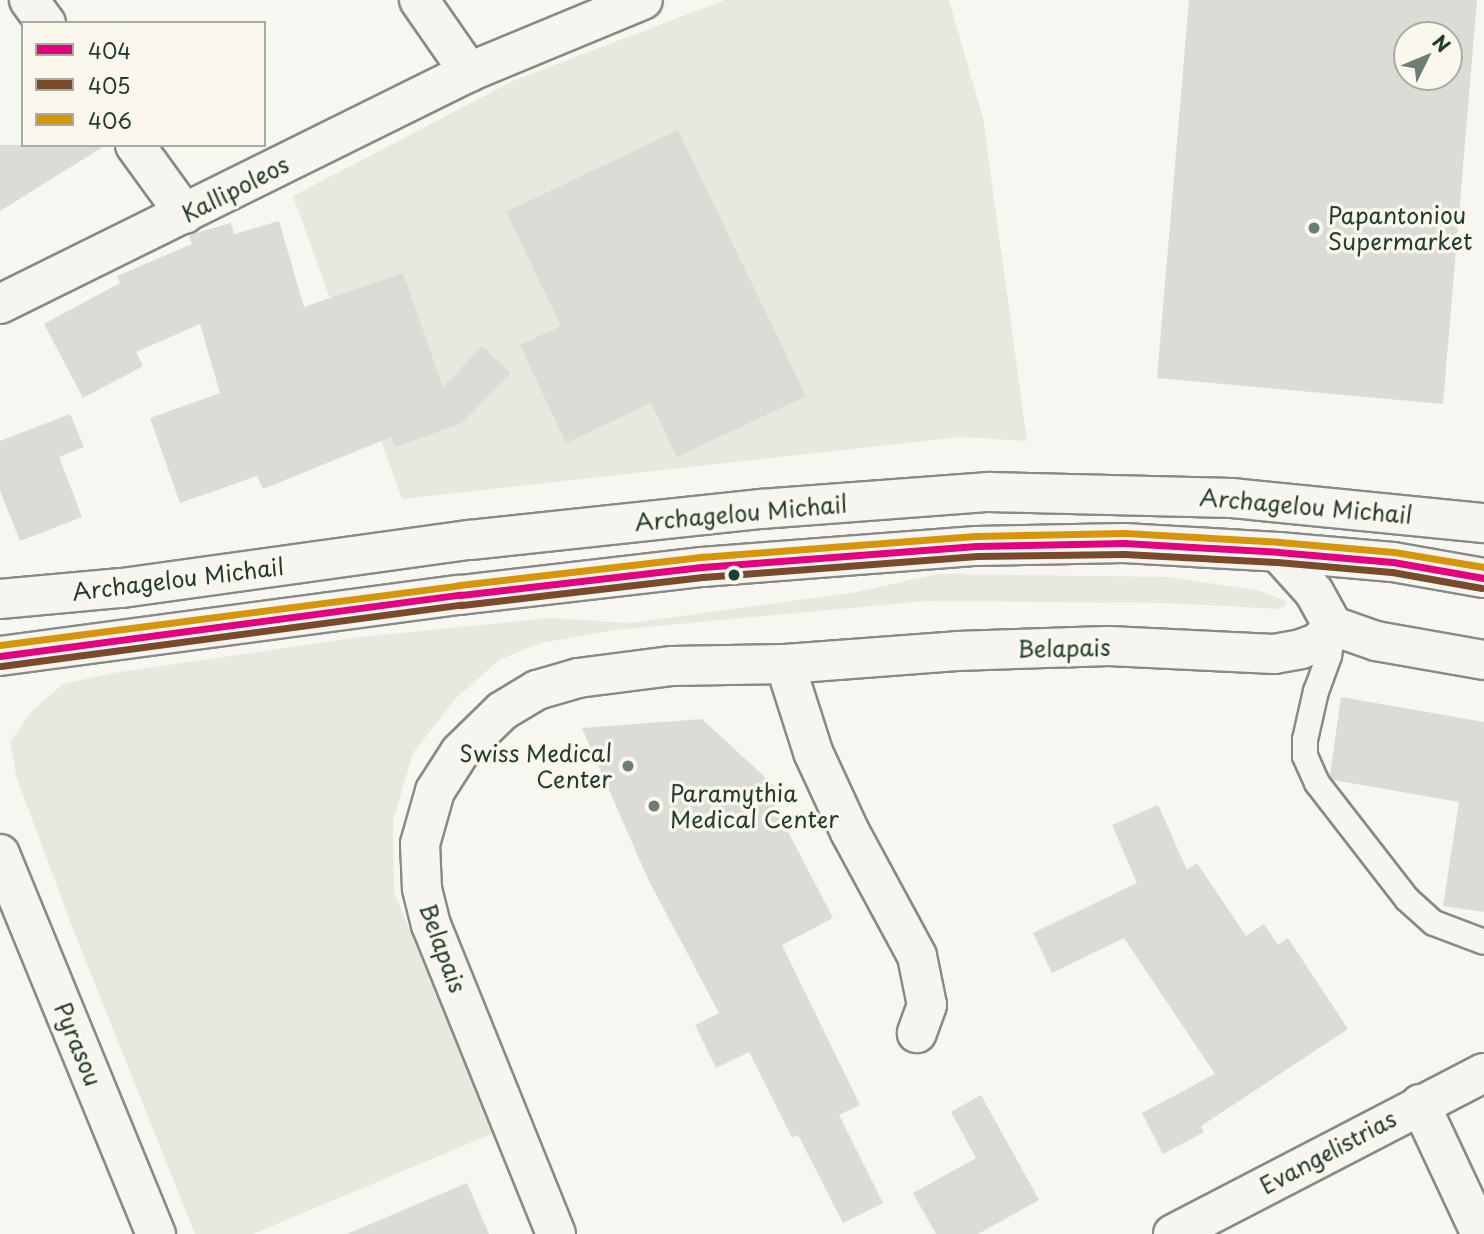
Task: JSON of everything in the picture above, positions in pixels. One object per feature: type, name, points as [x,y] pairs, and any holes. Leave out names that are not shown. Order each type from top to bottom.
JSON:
[{"type":"street","points":[[29,0],[45,21]]},
{"type":"street","points":[[419,0],[469,72]]},
{"type":"street","name":"Kallipoleos","points":[[0,304],[469,72],[643,0]]},
{"type":"street","points":[[136,147],[185,214]]},
{"type":"street","name":"Archagelou Michail","points":[[0,599],[122,587],[470,540],[636,522],[761,509],[989,492],[1232,498],[1484,523]]},
{"type":"street","points":[[0,656],[460,594],[702,567],[976,545],[1124,543],[1279,552],[1393,562],[1484,578]]},
{"type":"street","points":[[1279,552],[1314,592],[1334,626],[1376,641],[1484,660]]},
{"type":"street","name":"Belapais","points":[[556,1234],[431,925],[422,888],[420,844],[435,792],[460,752],[480,730],[537,690],[578,678],[672,666],[785,664],[957,651],[1109,646],[1275,654],[1319,642],[1334,626]]},
{"type":"street","points":[[785,664],[813,751],[850,832],[917,956],[927,1005],[917,1033]]},
{"type":"street","name":"Pyrasou","points":[[0,854],[156,1234]]},
{"type":"street","name":"Evangelistrias","points":[[1172,1234],[1484,1073]]},
{"type":"street","points":[[1420,1104],[1481,1234]]},
{"type":"lane","points":[[1334,626],[1329,656],[1316,691],[1305,740],[1305,756],[1317,783],[1407,899],[1433,923],[1484,942]]},
{"type":"shaded area","points":[[725,0],[949,0],[983,118],[1027,441],[961,437],[402,499],[293,196],[515,80]]},
{"type":"shaded area","points":[[938,574],[1169,577],[1261,591],[1288,602],[1281,609],[1166,603],[925,601],[615,630],[541,643],[499,660],[455,699],[413,753],[393,821],[394,892],[494,1133],[253,1234],[195,1234],[73,929],[17,779],[10,742],[32,711],[63,684],[113,673],[360,637],[550,618],[630,623],[851,593]]},
{"type":"building","name":"Papantoniou Supermarket","points":[[1189,0],[1477,0],[1443,404],[1157,378]]},
{"type":"building","points":[[678,130],[806,396],[677,457],[651,403],[566,443],[520,345],[561,326],[506,212]]},
{"type":"building","points":[[0,145],[103,147],[0,211]]},
{"type":"building","points":[[279,221],[304,307],[403,273],[443,387],[482,346],[511,373],[462,423],[395,447],[391,437],[263,489],[257,476],[180,503],[150,418],[220,393],[200,324],[136,352],[143,366],[83,398],[44,324],[120,283],[117,276],[192,244],[189,235],[231,223],[234,234]]},
{"type":"building","points":[[70,414],[84,447],[59,457],[82,517],[20,541],[0,491],[0,441]]},
{"type":"building","points":[[1341,697],[1484,722],[1484,912],[1443,906],[1459,802],[1333,780],[1330,775]]},
{"type":"building","points":[[702,719],[780,791],[769,795],[833,918],[782,945],[860,1105],[839,1115],[883,1203],[843,1223],[798,1135],[792,1138],[749,1052],[716,1068],[695,1025],[719,1013],[648,879],[582,728]]},
{"type":"building","points":[[1158,805],[1187,870],[1197,863],[1246,936],[1264,924],[1278,945],[1288,938],[1348,1029],[1201,1126],[1204,1132],[1163,1154],[1142,1113],[1215,1074],[1124,938],[1052,973],[1033,933],[1137,883],[1112,825]]},
{"type":"building","points":[[981,1095],[1039,1200],[978,1234],[936,1234],[913,1193],[976,1158],[951,1112]]},
{"type":"building","points":[[467,1183],[489,1234],[347,1234]]},
{"type":"transit line","name":"406","points":[[0,645],[459,585],[701,557],[975,536],[1125,533],[1279,542],[1394,552],[1484,567]]},
{"type":"transit line","name":"404","points":[[0,656],[460,595],[702,567],[976,546],[1124,543],[1278,552],[1393,562],[1484,578]]},
{"type":"transit line","name":"405","points":[[1,666],[461,605],[703,577],[977,556],[1124,554],[1277,562],[1392,572],[1482,588]]},
{"type":"place","name":"Papantoniou Supermarket","points":[[1314,228]]},
{"type":"place","name":"Swiss Medical Center","points":[[628,766]]},
{"type":"place","name":"Paramythia Medical Center","points":[[654,806]]}]
